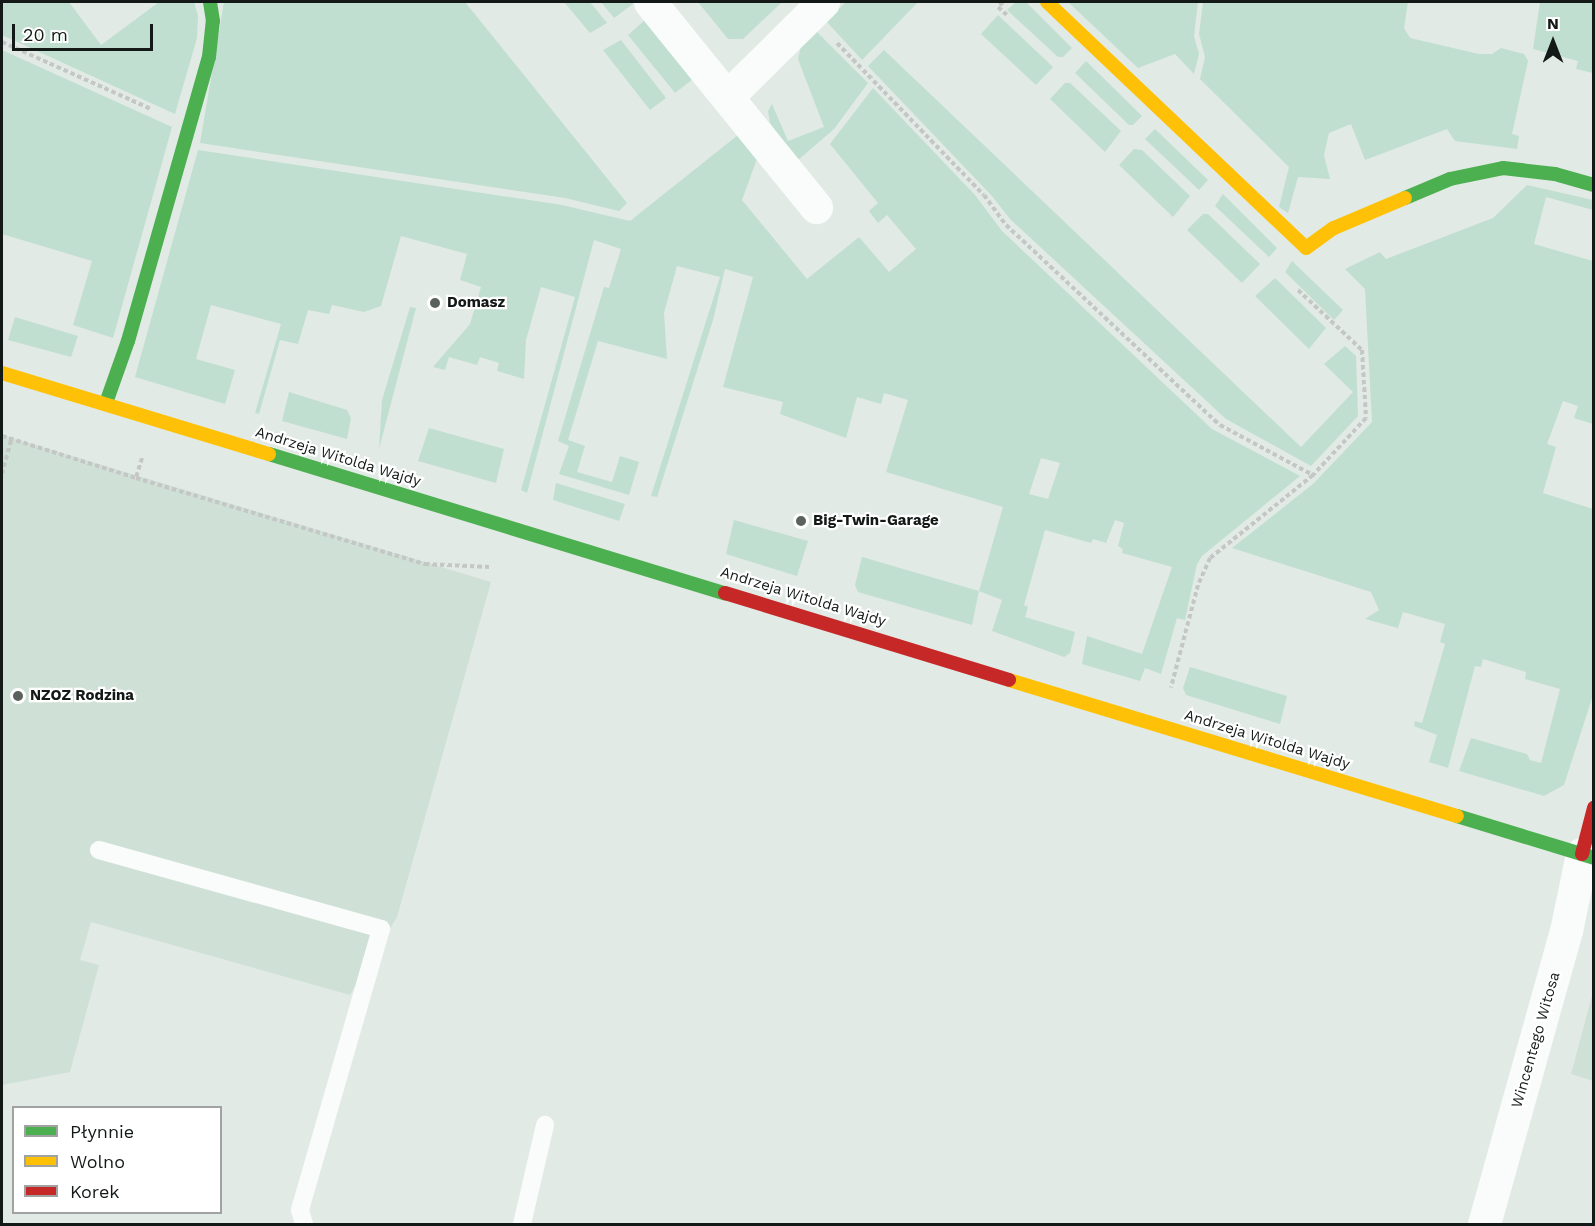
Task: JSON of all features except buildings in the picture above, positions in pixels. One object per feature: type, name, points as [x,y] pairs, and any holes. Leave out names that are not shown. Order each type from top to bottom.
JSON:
[{"type":"street","points":[[106,404],[128,341],[212,38],[210,2]]},
{"type":"street","points":[[650,2],[816,207]]},
{"type":"street","points":[[1047,2],[1306,248],[1334,228],[1450,178],[1503,168],[1555,174],[1593,184]]},
{"type":"street","points":[[728,96],[817,8]]},
{"type":"street","name":"Andrzeja Witolda Wajdy","points":[[2,373],[1588,856]]},
{"type":"street","points":[[1588,856],[1593,808]]},
{"type":"street","name":"Wincentego Witosa","points":[[1484,1224],[1588,856]]},
{"type":"lane","points":[[99,850],[381,929],[300,1210],[304,1224]]},
{"type":"lane","points":[[522,1224],[545,1125]]},
{"type":"path","points":[[1003,2],[998,7],[1015,23]]},
{"type":"path","points":[[817,8],[984,195],[1006,225],[1220,424],[1313,475]]},
{"type":"path","points":[[2,42],[187,126]]},
{"type":"path","points":[[1168,696],[1198,585],[1210,558],[1313,475],[1366,418],[1362,350],[1293,285]]},
{"type":"path","points":[[2,436],[425,564],[497,567]]},
{"type":"path","points":[[2,474],[11,440]]},
{"type":"path","points":[[136,478],[144,450]]},
{"type":"shaded area","points":[[2,435],[491,582],[397,917],[350,995],[91,922],[80,960],[99,965],[70,1072],[2,1085]]},
{"type":"shaded area","points":[[1593,992],[1593,1081],[1571,1074]]},
{"type":"green space","points":[[2,2],[69,2],[101,45],[159,2],[194,2],[198,16],[197,38],[175,114],[2,35]]},
{"type":"green space","points":[[224,2],[465,2],[627,203],[619,211],[565,198],[200,143]]},
{"type":"green space","points":[[564,2],[590,2],[607,23],[590,33]]},
{"type":"green space","points":[[601,2],[631,2],[633,4],[614,18]]},
{"type":"green space","points":[[698,2],[782,2],[743,39],[728,39]]},
{"type":"green space","points":[[846,2],[918,2],[862,60],[826,21]]},
{"type":"green space","points":[[1016,2],[1026,2],[1072,48],[1063,57],[1058,57],[1007,10]]},
{"type":"green space","points":[[1068,2],[1198,2],[1194,36],[1199,54],[1194,74],[1175,54],[1138,68]]},
{"type":"green space","points":[[1203,2],[1408,2],[1404,28],[1410,38],[1479,54],[1492,54],[1501,48],[1524,54],[1528,61],[1512,134],[1519,136],[1517,149],[1455,141],[1447,129],[1365,160],[1351,124],[1329,133],[1324,155],[1330,179],[1298,177],[1288,213],[1279,207],[1289,167],[1200,79],[1205,57],[1199,34]]},
{"type":"green space","points":[[1540,2],[1593,2],[1593,73],[1576,69],[1578,61],[1533,49]]},
{"type":"green space","points":[[998,15],[1053,67],[1036,85],[981,34]]},
{"type":"green space","points":[[646,19],[693,79],[675,93],[628,35]]},
{"type":"green space","points":[[816,31],[868,83],[834,129],[797,161],[770,123],[768,111],[772,104],[788,141],[824,127],[798,59],[801,46]]},
{"type":"green space","points":[[621,40],[666,98],[650,110],[603,50]]},
{"type":"green space","points":[[2,50],[172,127],[113,338],[73,325],[92,261],[2,234]]},
{"type":"green space","points":[[884,50],[1301,447],[1353,392],[1324,364],[1345,346],[1356,356],[1358,416],[1311,466],[1226,419],[1010,219],[992,196],[868,66]]},
{"type":"green space","points":[[1086,61],[1142,116],[1133,125],[1129,125],[1075,73]]},
{"type":"green space","points":[[1065,83],[1070,83],[1121,131],[1105,152],[1050,99]]},
{"type":"green space","points":[[873,88],[975,195],[1002,231],[1212,429],[1300,476],[1202,556],[1197,564],[1185,620],[1177,618],[1161,674],[1145,668],[1140,681],[1082,664],[1087,636],[1142,654],[1172,567],[1122,553],[1123,549],[1118,546],[1124,523],[1115,520],[1106,543],[1093,539],[1091,543],[1045,530],[1024,605],[1028,607],[1025,617],[1075,632],[1070,653],[1064,657],[992,631],[1002,600],[979,591],[1003,507],[886,472],[908,400],[884,393],[881,404],[857,397],[846,438],[780,414],[783,402],[723,387],[753,277],[725,269],[713,320],[657,497],[651,496],[720,277],[677,266],[664,313],[667,359],[598,341],[568,440],[585,446],[577,472],[612,482],[620,456],[639,462],[629,495],[559,474],[569,446],[558,441],[604,287],[609,288],[621,249],[594,240],[527,493],[521,490],[575,297],[541,287],[526,340],[524,379],[497,371],[499,363],[480,357],[477,365],[449,357],[445,370],[433,367],[470,324],[481,287],[460,280],[467,254],[401,236],[381,306],[364,312],[332,305],[329,314],[308,310],[298,344],[280,340],[259,414],[255,413],[281,324],[211,305],[196,359],[235,370],[225,404],[135,377],[198,150],[562,205],[630,221],[738,135],[757,159],[742,200],[807,279],[859,237],[889,272],[916,249],[887,215],[878,223],[869,211],[878,203],[830,144]],"holes":[[[1041,458],[1060,463],[1048,499],[1029,494]]]},
{"type":"green space","points":[[1155,129],[1208,180],[1199,190],[1145,139]]},
{"type":"green space","points":[[1134,149],[1142,150],[1190,196],[1173,217],[1119,165]]},
{"type":"green space","points":[[1527,185],[1593,200],[1593,210],[1546,197],[1534,244],[1593,261],[1593,424],[1574,418],[1578,406],[1563,401],[1547,444],[1556,447],[1543,493],[1593,509],[1593,695],[1564,785],[1544,796],[1459,771],[1471,738],[1527,754],[1530,760],[1541,763],[1560,689],[1525,679],[1526,672],[1483,659],[1481,667],[1475,666],[1448,768],[1429,762],[1437,735],[1414,726],[1415,721],[1422,723],[1445,644],[1440,642],[1445,624],[1403,612],[1398,628],[1365,619],[1379,610],[1371,592],[1232,548],[1313,484],[1372,422],[1365,289],[1345,269],[1380,252],[1386,259],[1493,218]]},
{"type":"green space","points":[[1223,194],[1277,248],[1269,257],[1215,206]]},
{"type":"green space","points":[[1203,214],[1208,214],[1260,264],[1242,283],[1187,230]]},
{"type":"green space","points":[[1292,261],[1343,310],[1334,320],[1285,272]]},
{"type":"green space","points":[[1275,278],[1326,328],[1309,349],[1255,296]]},
{"type":"green space","points":[[410,307],[416,308],[379,449],[382,400]]},
{"type":"green space","points":[[15,317],[78,336],[71,357],[8,340]]},
{"type":"green space","points":[[289,392],[347,410],[351,418],[347,439],[282,421]]},
{"type":"green space","points":[[429,428],[504,449],[496,483],[418,461]]},
{"type":"green space","points":[[556,483],[625,504],[619,521],[553,500]]},
{"type":"green space","points":[[734,520],[808,541],[797,576],[726,554]]},
{"type":"green space","points":[[862,557],[979,591],[972,625],[858,592],[855,585]]},
{"type":"green space","points":[[1190,667],[1287,696],[1280,724],[1186,695],[1183,688]]},
{"type":"traffic: fast","points":[[106,403],[128,341],[209,57],[213,21],[210,2]]},
{"type":"traffic: fast","points":[[1405,198],[1450,179],[1503,168],[1555,174],[1594,185]]},
{"type":"traffic: fast","points":[[269,454],[725,593]]},
{"type":"traffic: fast","points":[[1457,816],[1594,858]]},
{"type":"traffic: slow","points":[[1047,2],[1306,248],[1334,228],[1405,198]]},
{"type":"traffic: slow","points":[[2,373],[269,454]]},
{"type":"traffic: slow","points":[[1009,680],[1457,816]]},
{"type":"traffic: jam","points":[[725,593],[1009,680]]},
{"type":"traffic: jam","points":[[1582,854],[1594,808]]},
{"type":"place","name":"Domasz","points":[[435,303]]},
{"type":"place","name":"Big-Twin-Garage","points":[[801,521]]},
{"type":"place","name":"NZOZ Rodzina","points":[[18,696]]}]
